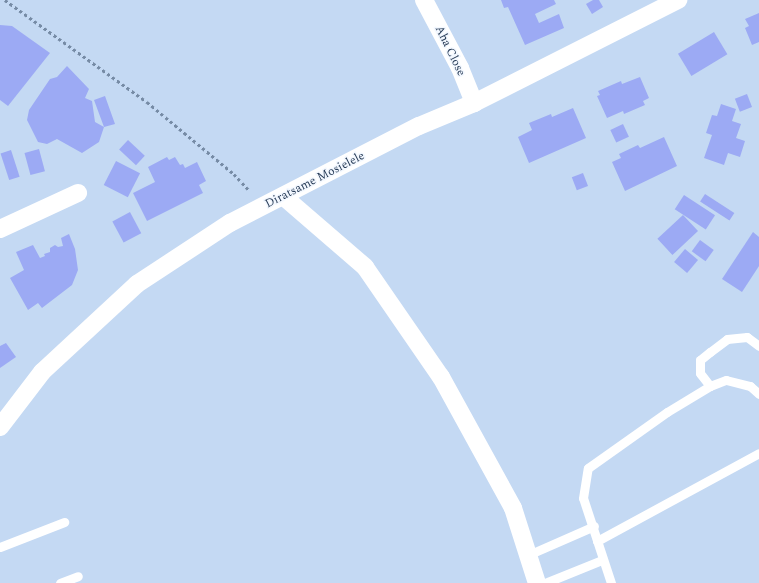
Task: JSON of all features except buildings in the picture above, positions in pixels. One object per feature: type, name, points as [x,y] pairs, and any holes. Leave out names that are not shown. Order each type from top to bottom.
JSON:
[{"type":"street","name":"Aha Close","points":[[424,0],[460,68],[474,103]]},
{"type":"street","name":"Diratsame Mosielele","points":[[0,427],[42,372],[137,284],[230,223],[284,197],[419,126],[474,103],[678,0]]},
{"type":"street","points":[[0,229],[78,193]]},
{"type":"street","points":[[284,197],[364,267],[441,377],[513,508],[537,583]]},
{"type":"lane","points":[[710,386],[700,373],[700,360],[727,339],[747,337],[759,346]]},
{"type":"lane","points":[[610,583],[602,560],[594,526],[583,498],[588,468],[667,412],[710,386],[726,380],[750,386],[759,394]]},
{"type":"lane","points":[[597,541],[759,453]]},
{"type":"lane","points":[[0,547],[64,522]]},
{"type":"lane","points":[[528,555],[594,526]]},
{"type":"lane","points":[[545,583],[602,560]]},
{"type":"lane","points":[[60,583],[78,576]]},
{"type":"path","points":[[5,0],[147,102],[234,174],[264,206]]}]
